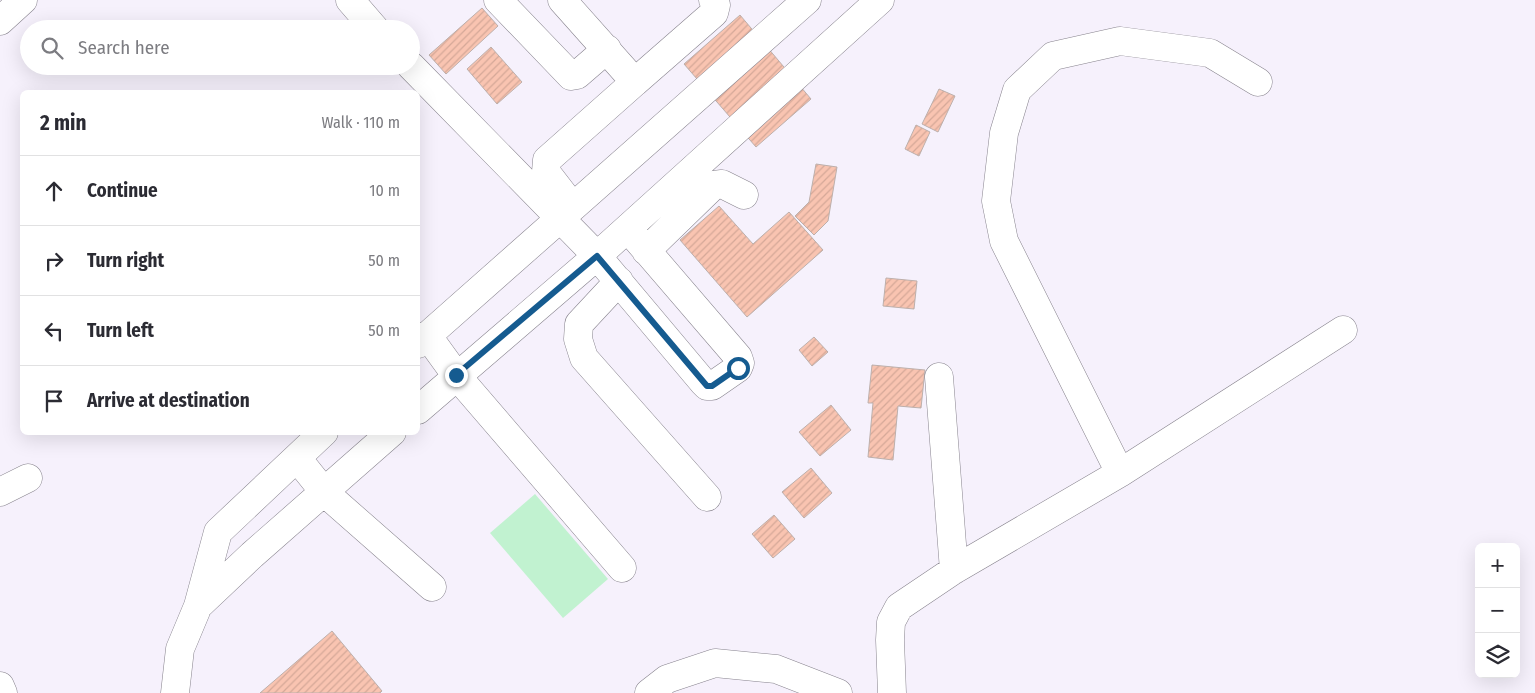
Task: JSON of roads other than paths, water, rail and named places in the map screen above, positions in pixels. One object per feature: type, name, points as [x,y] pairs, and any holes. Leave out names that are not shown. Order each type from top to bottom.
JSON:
[{"type":"lane","points":[[0,21],[23,0]]},
{"type":"lane","points":[[350,0],[367,20]]},
{"type":"lane","points":[[498,0],[572,76],[577,75],[607,49]]},
{"type":"lane","points":[[562,0],[635,82]]},
{"type":"lane","points":[[628,229],[738,357],[740,363],[738,368],[712,386],[707,386],[597,256],[566,213],[546,172],[547,160],[714,13],[716,5],[713,0]]},
{"type":"lane","points":[[622,568],[456,375],[422,339],[807,0]]},
{"type":"lane","points":[[420,408],[456,375],[628,229],[880,0]]},
{"type":"lane","points":[[1120,473],[1004,241],[996,201],[1004,133],[1017,90],[1053,56],[1120,41],[1210,53],[1258,82]]},
{"type":"lane","points":[[420,75],[566,213]]},
{"type":"lane","points":[[646,251],[718,184],[744,196]]},
{"type":"lane","points":[[619,281],[579,324],[578,339],[584,358],[707,497]]},
{"type":"lane","points":[[892,693],[891,622],[899,607],[954,570],[1120,473],[1343,330]]},
{"type":"lane","points":[[939,377],[954,570]]},
{"type":"lane","points":[[176,693],[180,649],[198,606],[218,532],[321,435]]},
{"type":"lane","points":[[198,606],[252,555],[325,493],[389,435]]},
{"type":"lane","points":[[297,458],[325,493],[432,587]]},
{"type":"lane","points":[[0,492],[28,478]]},
{"type":"lane","points":[[648,693],[667,679],[715,663],[776,669],[838,693]]},
{"type":"lane","points":[[0,686],[3,693]]}]
